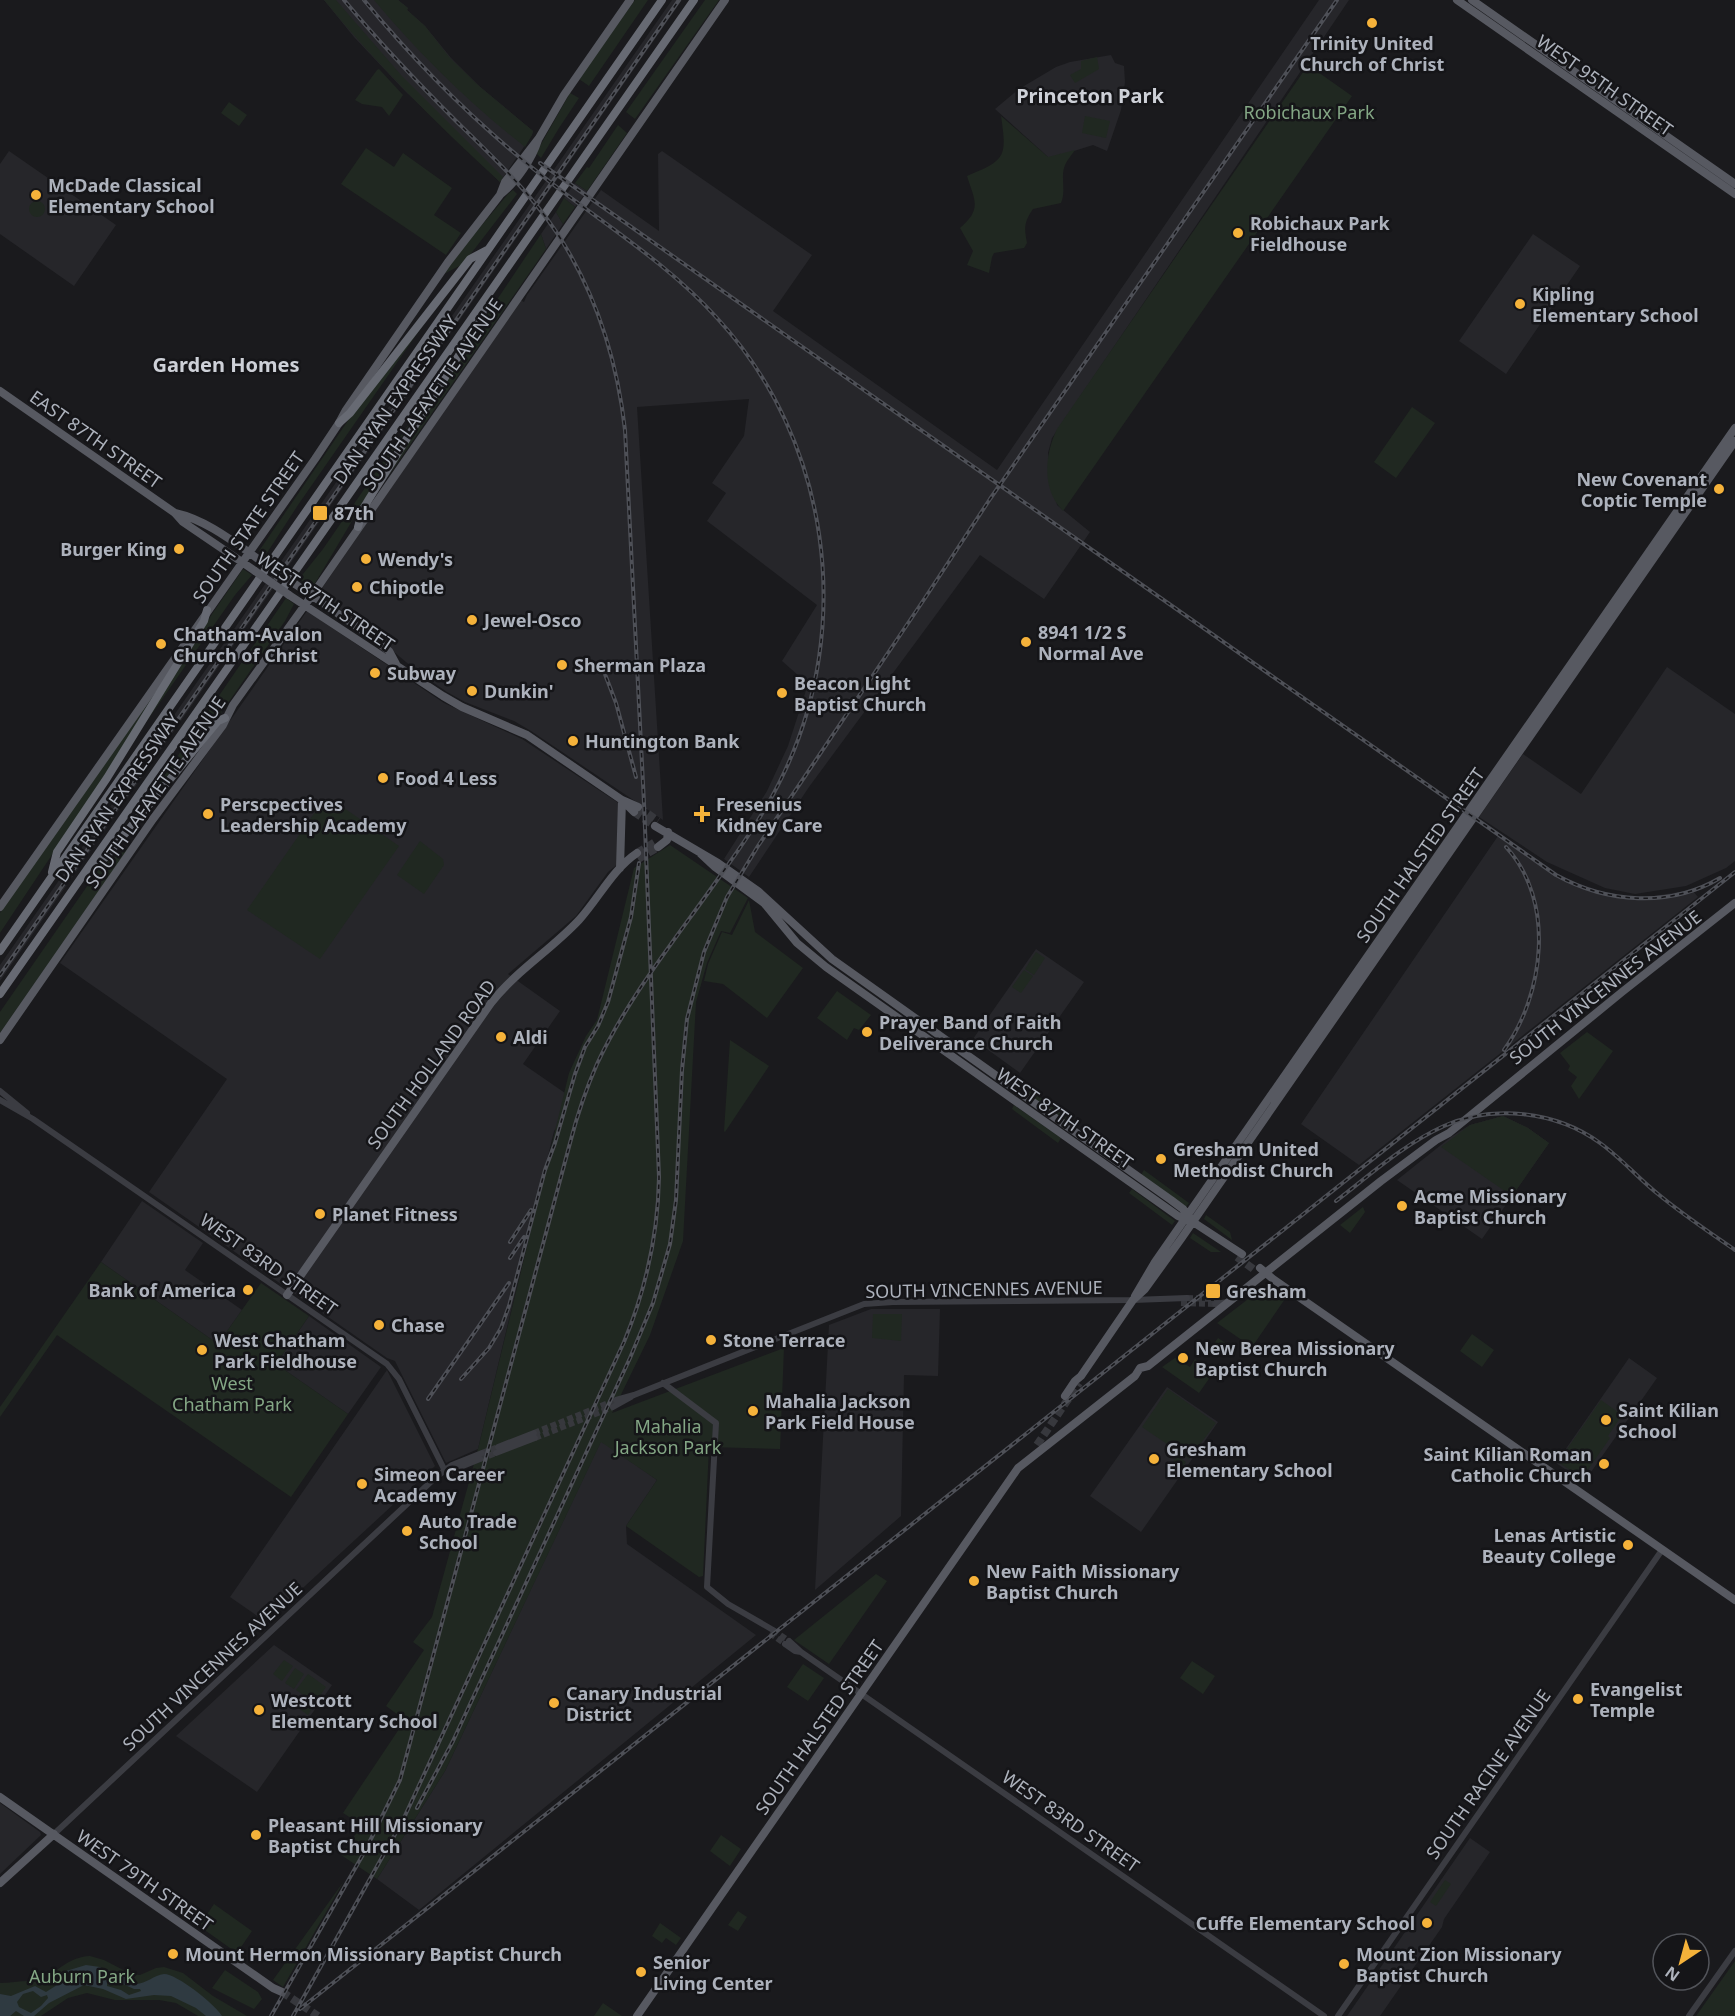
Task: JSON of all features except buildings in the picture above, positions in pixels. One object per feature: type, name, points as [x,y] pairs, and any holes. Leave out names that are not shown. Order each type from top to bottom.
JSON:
[{"type":"highway","points":[[650,16],[656,0]]},
{"type":"highway","name":"DAN RYAN EXPRESSWAY","points":[[0,951],[662,0]]},
{"type":"highway","name":"DAN RYAN EXPRESSWAY","points":[[0,994],[694,0]]},
{"type":"highway","points":[[339,423],[350,413],[470,259],[490,248]]},
{"type":"highway","points":[[358,527],[363,509],[480,320],[486,296]]},
{"type":"highway","points":[[49,881],[57,852],[107,778],[204,621],[207,610]]},
{"type":"highway","points":[[86,871],[105,858],[218,722],[225,718]]},
{"type":"main road","name":"SOUTH STATE STREET","points":[[0,907],[339,423],[345,410],[448,262],[535,151],[539,138],[564,95],[630,0]]},
{"type":"main road","name":"SOUTH LAFAYETTE AVENUE","points":[[0,1040],[153,819],[223,725],[225,718],[725,0]]},
{"type":"main road","name":"WEST 95TH STREET","points":[[1457,0],[1735,194]]},
{"type":"main road","name":"WEST 95TH STREET","points":[[1472,0],[1735,184]]},
{"type":"main road","name":"EAST 87TH STREET","points":[[0,391],[241,562]]},
{"type":"main road","name":"SOUTH HALSTED STREET","points":[[1189,1219],[1735,428]]},
{"type":"main road","name":"SOUTH HALSTED STREET","points":[[1065,1396],[1075,1381],[1080,1380],[1138,1289],[1735,441]]},
{"type":"main road","name":"EAST 87TH STREET","points":[[175,513],[187,516],[218,532],[248,552]]},
{"type":"main road","name":"WEST 87TH STREET","points":[[248,552],[376,640],[389,651],[396,664]]},
{"type":"main road","name":"WEST 87TH STREET","points":[[241,562],[388,662],[396,664],[462,707],[527,735],[636,810]]},
{"type":"main road","points":[[620,868],[622,800]]},
{"type":"main road","name":"WEST 87TH STREET","points":[[656,824],[700,853],[764,903],[809,954],[1153,1199],[1178,1216],[1189,1219],[1240,1256]]},
{"type":"main road","points":[[658,844],[668,832]]},
{"type":"main road","name":"SOUTH HOLLAND ROAD","points":[[286,1295],[491,1003],[515,975],[578,922],[620,868],[637,856]]},
{"type":"main road","name":"SOUTH VINCENNES AVENUE","points":[[1148,1366],[1260,1270],[1436,1140],[1445,1130],[1494,1095],[1735,903]]},
{"type":"main road","points":[[1260,1270],[1735,1600]]},
{"type":"main road","name":"SOUTH HALSTED STREET","points":[[637,2016],[1018,1468],[1135,1376],[1140,1368],[1148,1366]]},
{"type":"main road","points":[[1030,1459],[1034,1447]]},
{"type":"main road","name":"WEST 79TH STREET","points":[[0,1797],[280,1994]]},
{"type":"main road","name":"SOUTH VINCENNES AVENUE","points":[[0,1883],[54,1834]]},
{"type":"street","name":"WEST 83RD STREET","points":[[0,1091],[33,1119]]},
{"type":"street","name":"WEST 83RD STREET","points":[[0,1100],[33,1119],[392,1369],[403,1386],[445,1471]]},
{"type":"street","name":"SOUTH VINCENNES AVENUE","points":[[615,1403],[864,1304],[1187,1298]]},
{"type":"street","name":"SOUTH VINCENNES AVENUE","points":[[1172,1300],[1181,1303]]},
{"type":"street","points":[[1215,1304],[1225,1300]]},
{"type":"street","points":[[663,1383],[716,1423],[707,1587],[728,1604],[772,1632]]},
{"type":"street","points":[[497,1450],[534,1435]]},
{"type":"street","name":"SOUTH VINCENNES AVENUE","points":[[54,1834],[445,1471],[453,1470],[481,1456]]},
{"type":"street","name":"SOUTH RACINE AVENUE","points":[[1338,2016],[1662,1550]]},
{"type":"street","name":"WEST 83RD STREET","points":[[787,1643],[1324,2016]]},
{"type":"street","points":[[1689,2016],[1735,1950]]},
{"type":"shaded area","points":[[324,0],[398,0],[425,26],[451,58],[479,86],[533,131],[500,182],[405,91],[354,37]]},
{"type":"shaded area","points":[[672,0],[682,0],[0,981],[0,965]]},
{"type":"shaded area","points":[[1319,0],[1349,0],[1052,438],[1048,453],[1057,505],[1090,532],[1044,599],[980,555],[809,787],[749,877],[724,859],[767,791],[788,746],[808,684],[782,661],[817,605],[707,521],[726,493],[712,483],[744,436],[749,399],[637,407],[663,820],[531,731],[514,721],[465,702],[447,692],[419,673],[361,624],[318,594],[520,300],[524,302],[601,190],[659,231],[658,154],[662,151],[812,255],[773,311],[997,470]]},
{"type":"shaded area","points":[[1111,55],[1115,63],[1124,66],[1125,82],[1121,110],[1107,151],[1093,145],[1052,158],[1048,157],[995,109],[1019,89],[1056,67],[1070,62]]},
{"type":"shaded area","name":"McDade Classical Elementary School","points":[[9,151],[116,225],[74,286],[0,234],[0,164]]},
{"type":"shaded area","points":[[575,183],[587,191],[575,207],[564,198]]},
{"type":"shaded area","points":[[556,212],[563,224],[546,249],[541,234]]},
{"type":"shaded area","name":"Kipling Elementary School","points":[[1533,234],[1580,266],[1506,374],[1459,341]]},
{"type":"shaded area","points":[[307,611],[444,703],[522,739],[620,804],[619,863],[608,872],[576,916],[508,974],[560,1011],[523,1064],[565,1093],[478,1449],[446,1463],[395,1361],[387,1358],[149,1192],[227,1079],[60,963]]},
{"type":"shaded area","points":[[1667,667],[1735,714],[1735,861],[1726,868],[1686,886],[1635,894],[1605,888],[1547,862],[1479,817],[1523,754],[1581,794]]},
{"type":"shaded area","points":[[1498,836],[1559,877],[1602,894],[1641,898],[1692,890],[1698,897],[1359,1165],[1301,1124]]},
{"type":"shaded area","points":[[1036,949],[1084,982],[1020,1073],[973,1039]]},
{"type":"shaded area","points":[[1503,1116],[1528,1128],[1549,1143],[1482,1239],[1397,1180],[1451,1137],[1470,1125]]},
{"type":"shaded area","points":[[142,1201],[203,1243],[185,1270],[242,1310],[218,1344],[101,1262]]},
{"type":"shaded area","points":[[871,1309],[940,1309],[938,1376],[904,1375],[901,1516],[815,1590],[829,1325]]},
{"type":"shaded area","points":[[309,1316],[381,1367],[348,1414],[276,1364]]},
{"type":"shaded area","name":"Saint Kilian School","points":[[1629,1358],[1657,1378],[1584,1482],[1556,1463]]},
{"type":"shaded area","name":"Simeon Career Academy","points":[[387,1370],[435,1466],[266,1622],[230,1597]]},
{"type":"shaded area","name":"Gresham Elementary School","points":[[1167,1387],[1218,1422],[1141,1532],[1090,1496]]},
{"type":"shaded area","points":[[601,1441],[657,1480],[626,1526],[627,1544],[756,1635],[419,1910],[377,1879],[445,1771]]},
{"type":"shaded area","name":"Westcott Elementary School","points":[[274,1645],[332,1685],[257,1792],[176,1736]]},
{"type":"shaded area","points":[[0,1803],[41,1835],[0,1874]]},
{"type":"shaded area","name":"Cuffe Elementary School","points":[[1470,1838],[1490,1852],[1444,1919],[1442,1927],[1380,2016],[1347,2016]]},
{"type":"shaded area","points":[[86,1965],[100,1967],[108,1973],[126,1976],[136,1984],[160,1975],[170,1975],[195,1990],[222,2016],[206,2016],[196,2008],[171,1996],[154,1995],[126,1999],[103,1989],[84,1985],[49,2003],[34,2016],[24,2016],[16,2011],[10,2016],[0,2016],[0,1994],[11,1996],[35,1986],[46,1992],[57,1985],[66,1971]],"holes":[[[112,1979],[134,1989],[140,1989],[141,1991],[129,1995],[107,1986],[107,1981]],[[33,1991],[41,1997],[47,1995],[48,1998],[31,2013],[19,2007],[17,2002],[23,1994]]]},
{"type":"green space","points":[[324,0],[336,0],[401,75],[503,177],[500,182],[409,94]]},
{"type":"green space","points":[[374,0],[398,0],[408,8],[407,10],[425,26],[450,58],[479,86],[533,131],[525,147],[445,77]]},
{"type":"green space","points":[[635,0],[648,0],[589,86],[579,79]]},
{"type":"green space","points":[[705,0],[719,0],[635,119],[626,112]]},
{"type":"green space","points":[[1097,57],[1099,69],[1075,83],[1070,75],[1081,69],[1081,61]]},
{"type":"green space","name":"Robichaux Park","points":[[1308,65],[1352,96],[1063,511],[1051,492],[1047,471],[1050,449],[1057,429]]},
{"type":"green space","points":[[379,69],[403,95],[389,116],[382,107],[362,104],[355,100]]},
{"type":"green space","points":[[570,93],[579,98],[541,158],[536,153]]},
{"type":"green space","points":[[229,102],[247,115],[239,126],[221,113]]},
{"type":"green space","points":[[1001,116],[1048,157],[1075,150],[1064,168],[1061,203],[1033,209],[1026,222],[1027,243],[1024,248],[994,253],[989,273],[967,265],[973,251],[960,228],[972,215],[975,204],[967,176],[990,166],[1001,155],[1004,140]]},
{"type":"green space","points":[[1085,116],[1110,121],[1106,138],[1082,133]]},
{"type":"green space","points":[[618,125],[627,133],[587,191],[575,183],[587,167],[589,168]]},
{"type":"green space","points":[[366,148],[394,167],[403,153],[452,188],[434,215],[461,233],[446,255],[341,184]]},
{"type":"green space","points":[[513,190],[517,194],[463,264],[444,274],[460,251]]},
{"type":"green space","points":[[564,198],[575,207],[563,224],[556,212]]},
{"type":"green space","points":[[34,201],[40,201],[45,209],[43,215],[34,217],[29,212],[29,206]]},
{"type":"green space","points":[[541,234],[546,249],[387,478],[482,322]]},
{"type":"green space","points":[[428,318],[265,556],[259,551],[360,403]]},
{"type":"green space","points":[[1412,407],[1435,423],[1396,478],[1374,462]]},
{"type":"green space","points":[[413,418],[314,585],[309,586],[299,579],[323,549]]},
{"type":"green space","points":[[243,569],[252,575],[235,595],[137,735],[212,614]]},
{"type":"green space","points":[[286,598],[294,604],[285,621],[214,723],[144,805]]},
{"type":"green space","points":[[171,667],[119,754],[0,933],[0,913]]},
{"type":"green space","points":[[331,799],[399,846],[320,959],[247,910],[322,802]]},
{"type":"green space","points":[[420,841],[443,859],[444,865],[424,894],[397,875]]},
{"type":"green space","name":"Mahalia Jackson Park","points":[[670,845],[748,898],[730,933],[721,931],[707,963],[696,1002],[683,1241],[650,1335],[612,1413],[784,1348],[780,1449],[709,1447],[703,1576],[699,1577],[626,1526],[657,1480],[601,1442],[445,1771],[377,1879],[341,1855],[362,1825],[343,1813],[405,1720],[386,1706],[424,1650],[413,1642],[432,1617],[478,1449],[569,1073],[586,1036],[597,1020],[634,868]]},
{"type":"green space","points":[[130,846],[0,1033],[0,1012],[99,869]]},
{"type":"green space","points":[[749,900],[755,932],[803,968],[767,1018],[723,984],[704,981],[708,964],[722,932],[732,935]]},
{"type":"green space","points":[[1036,952],[1045,958],[1034,975],[1025,969]]},
{"type":"green space","points":[[1024,970],[1033,976],[1021,993],[1012,987]]},
{"type":"green space","points":[[837,991],[871,1015],[859,1030],[854,1028],[847,1040],[817,1018]]},
{"type":"green space","points":[[1587,1032],[1613,1051],[1579,1099],[1571,1086],[1577,1077],[1568,1070],[1570,1066],[1560,1053]]},
{"type":"green space","points":[[730,1040],[769,1066],[725,1132],[724,1131]]},
{"type":"green space","points":[[1027,1088],[1074,1121],[1071,1126],[1025,1092]]},
{"type":"green space","points":[[1014,1105],[1061,1138],[1058,1143],[1012,1109]]},
{"type":"green space","points":[[1503,1116],[1528,1128],[1549,1143],[1512,1196],[1441,1147],[1470,1125]]},
{"type":"green space","points":[[1144,1170],[1189,1203],[1186,1207],[1141,1175]]},
{"type":"green space","points":[[1132,1189],[1175,1221],[1172,1225],[1129,1193]]},
{"type":"green space","points":[[1363,1207],[1365,1212],[1350,1233],[1340,1225]]},
{"type":"green space","points":[[1206,1215],[1230,1232],[1232,1240],[1204,1219]]},
{"type":"green space","points":[[1193,1233],[1221,1252],[1211,1252],[1190,1238]]},
{"type":"green space","name":"West Chatham Park","points":[[101,1262],[218,1344],[261,1283],[309,1316],[276,1364],[348,1414],[291,1497],[57,1335],[0,1417],[0,1407]]},
{"type":"green space","points":[[1265,1286],[1285,1299],[1252,1347],[1217,1323]]},
{"type":"green space","points":[[873,1314],[902,1314],[901,1341],[872,1338]]},
{"type":"green space","points":[[1472,1334],[1494,1350],[1482,1367],[1460,1351]]},
{"type":"green space","points":[[1218,1338],[1231,1347],[1224,1357],[1211,1348]]},
{"type":"green space","points":[[1175,1358],[1190,1367],[1195,1359],[1213,1373],[1199,1393],[1162,1367]]},
{"type":"green space","points":[[1168,1389],[1216,1423],[1189,1459],[1142,1427]]},
{"type":"green space","points":[[1601,1400],[1622,1415],[1608,1436],[1610,1438],[1585,1474],[1576,1474],[1558,1462]]},
{"type":"green space","points":[[1177,1456],[1186,1462],[1176,1475],[1168,1469]]},
{"type":"green space","points":[[876,1574],[887,1581],[829,1664],[794,1640]]},
{"type":"green space","points":[[284,1660],[293,1666],[282,1681],[273,1674]]},
{"type":"green space","points":[[1192,1661],[1215,1676],[1203,1694],[1180,1678]]},
{"type":"green space","points":[[803,1664],[824,1678],[808,1701],[787,1687]]},
{"type":"green space","points":[[295,1668],[304,1674],[294,1689],[285,1683]]},
{"type":"green space","points":[[308,1674],[326,1687],[315,1703],[296,1690]]},
{"type":"green space","points":[[304,1698],[314,1705],[308,1715],[298,1708]]},
{"type":"green space","points":[[721,1835],[741,1849],[730,1866],[710,1851]]},
{"type":"green space","points":[[1445,1880],[1451,1884],[1436,1906],[1430,1902]]},
{"type":"green space","points":[[344,1881],[283,1987],[273,1980]]},
{"type":"green space","points":[[214,1904],[252,1931],[237,1953],[199,1926]]},
{"type":"green space","points":[[738,1911],[747,1917],[738,1931],[728,1925]]},
{"type":"green space","points":[[660,1923],[681,1938],[676,1945],[666,1938],[662,1943],[652,1936]]},
{"type":"green space","name":"Auburn Park","points":[[90,1956],[104,1960],[131,1974],[140,1975],[164,1967],[183,1973],[213,1996],[247,2016],[198,2016],[176,2003],[159,2000],[115,2000],[87,1993],[68,1998],[41,2016],[0,2016],[0,1983],[39,1982],[69,1962]]},
{"type":"green space","points":[[1735,1961],[1735,2016],[1696,2016]]},
{"type":"green space","points":[[225,1970],[258,1992],[262,1999],[254,2009],[212,1988]]},
{"type":"green space","points":[[603,2003],[622,2016],[594,2016]]},
{"type":"tunnel","points":[[638,807],[658,821]]},
{"type":"tunnel","points":[[634,812],[655,826]]},
{"type":"tunnel","points":[[637,853],[657,841]]},
{"type":"tunnel","points":[[638,859],[658,847]]},
{"type":"tunnel","points":[[1237,1257],[1256,1271]]},
{"type":"tunnel","points":[[1187,1298],[1222,1299]]},
{"type":"tunnel","points":[[1181,1303],[1215,1304]]},
{"type":"tunnel","points":[[1037,1445],[1079,1383]]},
{"type":"tunnel","points":[[534,1433],[616,1400]]},
{"type":"tunnel","points":[[535,1438],[613,1407]]},
{"type":"tunnel","points":[[482,1453],[498,1447]]},
{"type":"tunnel","points":[[480,1459],[496,1453]]},
{"type":"tunnel","points":[[773,1630],[789,1641]]},
{"type":"tunnel","points":[[770,1633],[785,1644]]},
{"type":"tunnel","points":[[282,1992],[318,2016]]},
{"type":"railway","points":[[293,2016],[403,1820],[624,1342],[639,1302],[649,1261],[656,1220],[659,1177],[644,803],[625,430],[610,352],[603,327],[583,279],[546,218],[509,174],[413,77],[344,0]]},
{"type":"railway","points":[[271,2016],[365,1851],[400,1780],[573,1133],[589,1083],[609,1039],[638,991],[746,839],[783,775],[805,718],[819,658],[824,597],[819,536],[807,477],[785,420],[755,367],[717,318],[680,281],[528,165],[478,121],[408,50],[364,0]]},
{"type":"railway","points":[[0,975],[679,0]]},
{"type":"railway","points":[[417,1808],[453,1741],[630,1358],[653,1303],[670,1244],[676,1200],[682,1070],[687,1019],[704,952],[727,897],[758,846],[990,499],[1337,0]]},
{"type":"railway","points":[[540,163],[1556,875],[1596,892],[1638,898],[1659,898],[1680,894],[1700,888],[1720,878]]},
{"type":"railway","points":[[603,669],[616,703],[636,777]]},
{"type":"railway","points":[[1504,1050],[1518,1028],[1528,1003],[1539,948],[1538,920],[1532,894],[1522,869],[1506,847]]},
{"type":"railway","points":[[461,1379],[489,1348],[501,1328],[509,1306],[545,1170],[575,1074],[585,1047],[598,1026],[608,1002],[631,917],[639,863]]},
{"type":"railway","points":[[300,2009],[1735,872]]},
{"type":"railway","points":[[1336,1201],[1401,1151],[1444,1126],[1483,1115],[1524,1114],[1564,1124],[1583,1132],[1615,1155],[1667,1201],[1735,1250]]},
{"type":"railway","points":[[510,1242],[531,1210]]},
{"type":"railway","points":[[510,1258],[524,1237]]},
{"type":"railway","points":[[428,1399],[509,1283]]},
{"type":"place","name":"Trinity United Church of Christ","points":[[1372,23]]},
{"type":"place","name":"McDade Classical Elementary School","points":[[36,195]]},
{"type":"place","name":"Robichaux Park Fieldhouse","points":[[1238,233]]},
{"type":"place","name":"Kipling Elementary School","points":[[1520,304]]},
{"type":"place","name":"New Covenant Coptic Temple","points":[[1719,489]]},
{"type":"place","name":"87th","points":[[320,513]]},
{"type":"place","name":"Burger King","points":[[179,549]]},
{"type":"place","name":"Wendy's","points":[[366,559]]},
{"type":"place","name":"Chipotle","points":[[357,587]]},
{"type":"place","name":"Jewel-Osco","points":[[472,620]]},
{"type":"place","name":"8941 1/2 S Normal Ave","points":[[1026,642]]},
{"type":"place","name":"Chatham-Avalon Church of Christ","points":[[161,644]]},
{"type":"place","name":"Sherman Plaza","points":[[562,665]]},
{"type":"place","name":"Subway","points":[[375,673]]},
{"type":"place","name":"Dunkin'","points":[[472,691]]},
{"type":"place","name":"Beacon Light Baptist Church","points":[[782,693]]},
{"type":"place","name":"Huntington Bank","points":[[573,741]]},
{"type":"place","name":"Food 4 Less","points":[[383,778]]},
{"type":"place","name":"Perscpectives Leadership Academy","points":[[208,814]]},
{"type":"place","name":"Fresenius Kidney Care","points":[[702,814]]},
{"type":"place","name":"Prayer Band of Faith Deliverance Church","points":[[867,1032]]},
{"type":"place","name":"Aldi","points":[[501,1037]]},
{"type":"place","name":"Gresham United Methodist Church","points":[[1161,1159]]},
{"type":"place","name":"Acme Missionary Baptist Church","points":[[1402,1206]]},
{"type":"place","name":"Planet Fitness","points":[[320,1214]]},
{"type":"place","name":"Bank of America","points":[[248,1290]]},
{"type":"place","name":"Gresham","points":[[1213,1291]]},
{"type":"place","name":"Chase","points":[[379,1325]]},
{"type":"place","name":"Stone Terrace","points":[[711,1340]]},
{"type":"place","name":"West Chatham Park Fieldhouse","points":[[202,1350]]},
{"type":"place","name":"New Berea Missionary Baptist Church","points":[[1183,1358]]},
{"type":"place","name":"Mahalia Jackson Park Field House","points":[[753,1411]]},
{"type":"place","name":"Saint Kilian School","points":[[1606,1420]]},
{"type":"place","name":"Gresham Elementary School","points":[[1154,1459]]},
{"type":"place","name":"Saint Kilian Roman Catholic Church","points":[[1604,1464]]},
{"type":"place","name":"Simeon Career Academy","points":[[362,1484]]},
{"type":"place","name":"Auto Trade School","points":[[407,1531]]},
{"type":"place","name":"Lenas Artistic Beauty College","points":[[1628,1545]]},
{"type":"place","name":"New Faith Missionary Baptist Church","points":[[974,1581]]},
{"type":"place","name":"Evangelist Temple","points":[[1578,1699]]},
{"type":"place","name":"Canary Industrial District","points":[[554,1703]]},
{"type":"place","name":"Westcott Elementary School","points":[[259,1710]]},
{"type":"place","name":"Pleasant Hill Missionary Baptist Church","points":[[256,1835]]},
{"type":"place","name":"Cuffe Elementary School","points":[[1427,1923]]},
{"type":"place","name":"Mount Hermon Missionary Baptist Church","points":[[173,1954]]},
{"type":"place","name":"Mount Zion Missionary Baptist Church","points":[[1344,1964]]},
{"type":"place","name":"Senior Living Center","points":[[641,1972]]},
{"type":"district","name":"Princeton Park","points":[[1090,95]]},
{"type":"district","name":"Garden Homes","points":[[226,364]]}]
